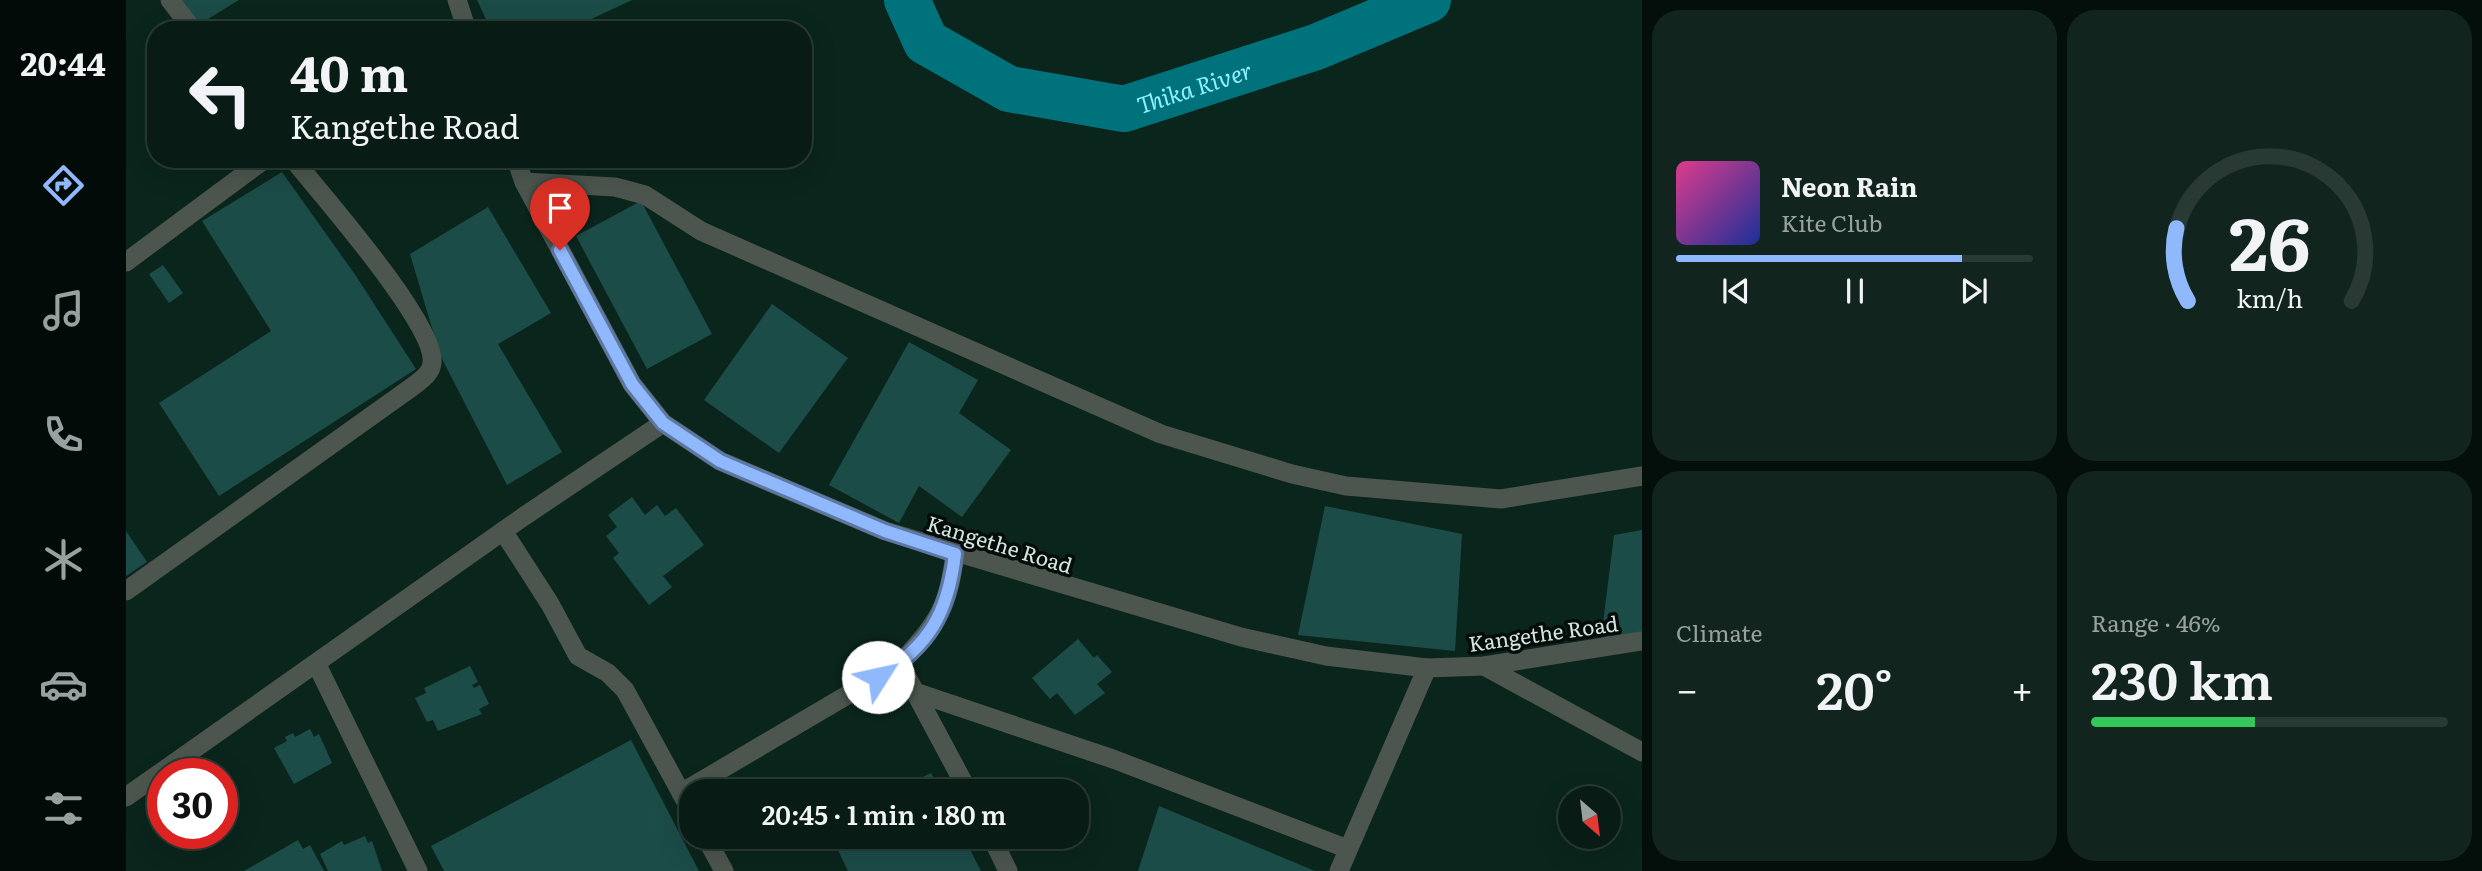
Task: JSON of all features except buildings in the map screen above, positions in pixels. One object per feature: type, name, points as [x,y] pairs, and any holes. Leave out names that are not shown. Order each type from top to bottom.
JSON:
[{"type":"street","points":[[170,0],[186,21]]},
{"type":"street","points":[[457,0],[464,21]]},
{"type":"street","points":[[126,262],[253,168]]},
{"type":"street","points":[[126,591],[429,373],[432,365],[430,346],[422,330],[379,265],[300,168]]},
{"type":"street","name":"Kangethe Road","points":[[519,168],[524,182],[632,384],[663,423],[720,461],[885,531],[1241,637],[1326,656],[1427,668],[1484,666],[1642,641]]},
{"type":"street","points":[[524,182],[615,187],[645,195],[701,231],[1161,433],[1292,474],[1346,486],[1501,499],[1642,476]]},
{"type":"street","points":[[126,797],[317,665],[503,531],[663,423]]},
{"type":"street","points":[[503,531],[550,604],[578,656],[608,673],[625,690],[679,789]]},
{"type":"street","points":[[705,779],[900,664],[933,628],[946,606],[955,554]]},
{"type":"street","points":[[900,664],[962,779]]},
{"type":"street","points":[[317,665],[418,871]]},
{"type":"street","points":[[1484,666],[1642,752]]},
{"type":"street","points":[[1339,871],[1427,668]]},
{"type":"street","points":[[915,692],[1113,759],[1348,849]]},
{"type":"street","points":[[712,849],[724,871]]},
{"type":"street","points":[[997,849],[1008,871]]},
{"type":"waterway","name":"Thika River","points":[[907,0],[926,42],[1009,89],[1124,109],[1316,47],[1428,0]]},
{"type":"route","points":[[560,250],[632,384],[663,423],[720,461],[885,531],[955,554],[946,606],[933,628],[900,664],[878,677]]}]
